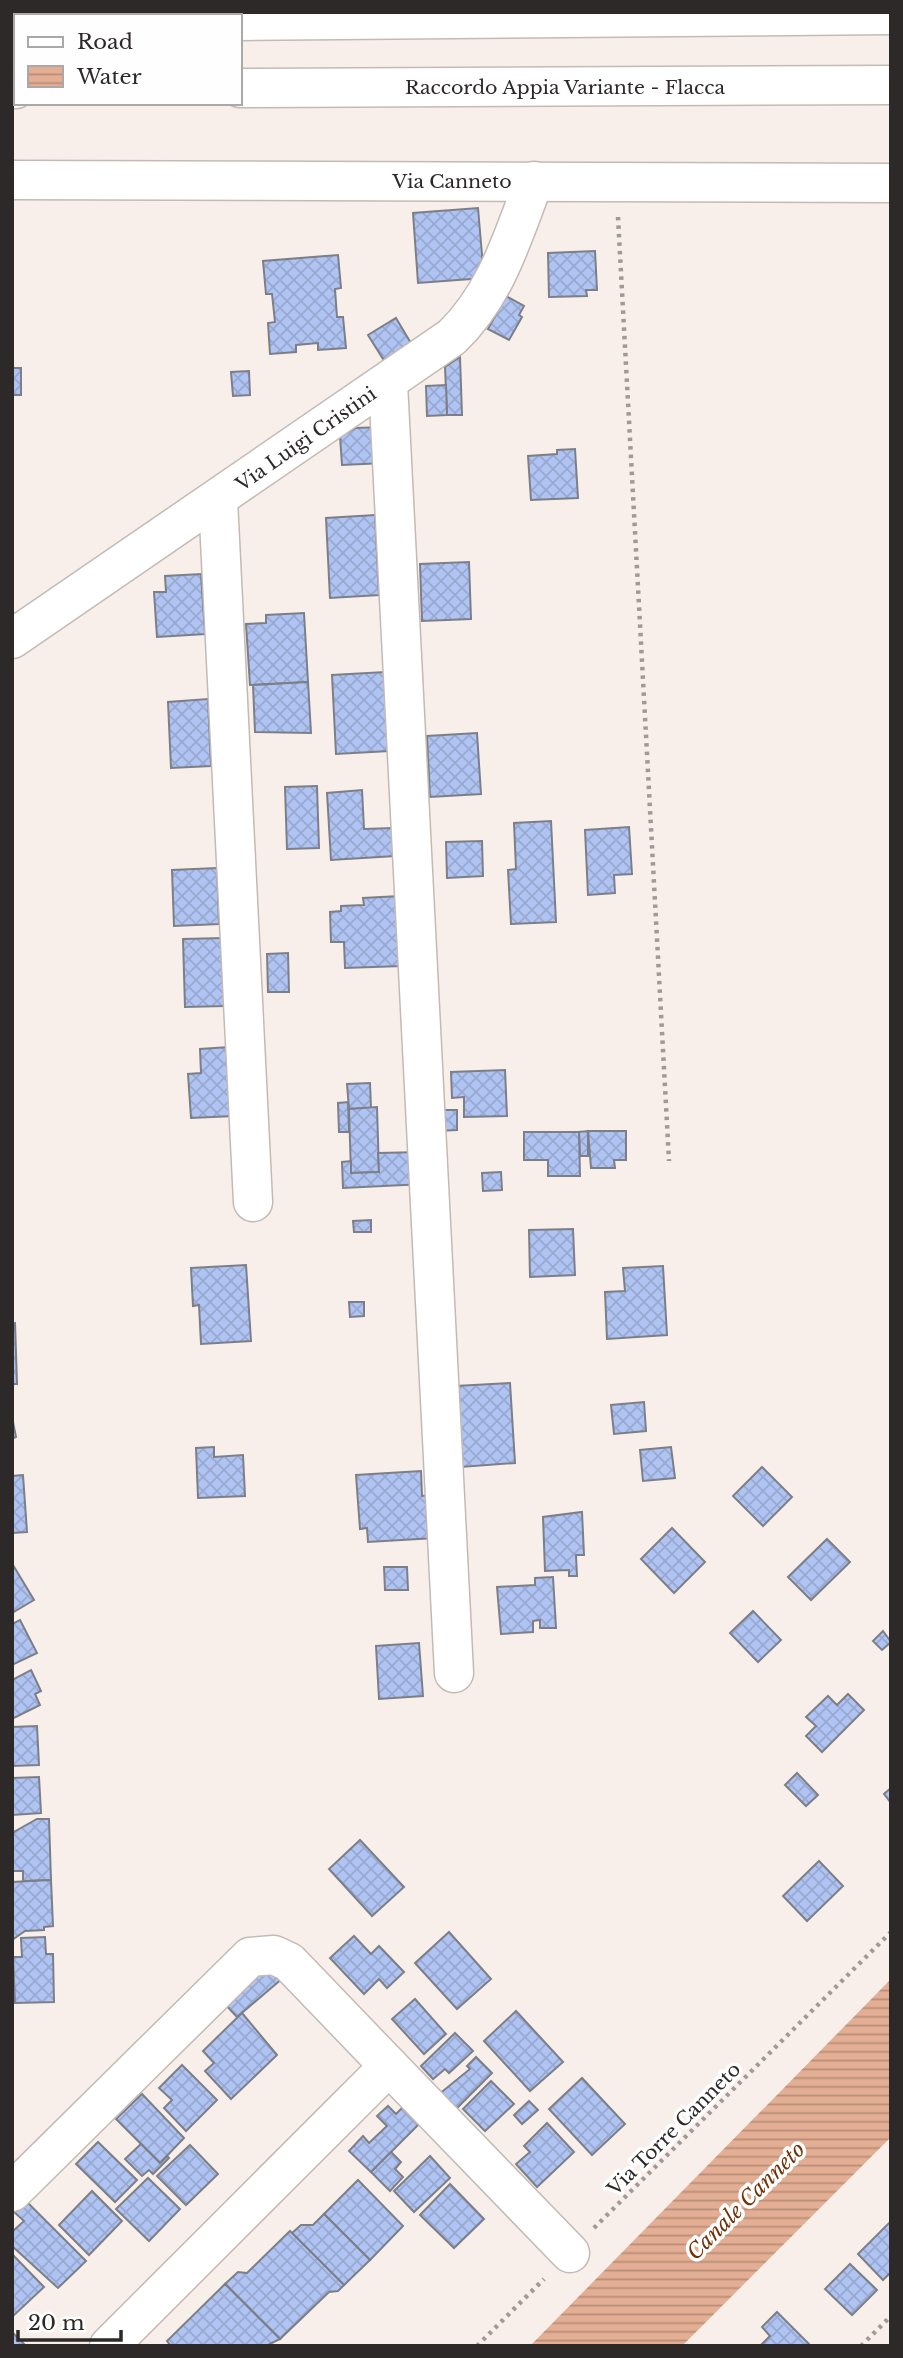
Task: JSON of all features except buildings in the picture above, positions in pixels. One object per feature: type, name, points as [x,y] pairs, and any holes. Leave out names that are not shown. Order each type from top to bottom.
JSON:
[{"type":"street","points":[[242,21],[891,15]]},
{"type":"street","name":"Raccordo Appia Variante - Flacca","points":[[242,88],[891,85]]},
{"type":"street","name":"Via Canneto","points":[[12,180],[891,183]]},
{"type":"street","name":"Via Luigi Cristini","points":[[12,639],[452,337],[479,307],[499,272],[534,181]]},
{"type":"street","points":[[388,383],[454,1673]]},
{"type":"street","points":[[218,500],[253,1202]]},
{"type":"street","points":[[12,2192],[250,1957],[274,1955],[289,1962],[570,2253]]},
{"type":"street","points":[[108,2346],[389,2066]]},
{"type":"path","points":[[616,182],[668,1161]]},
{"type":"path","name":"Via Torre Canneto","points":[[477,2346],[891,1932]]},
{"type":"path","points":[[861,2346],[891,2316]]},
{"type":"water","name":"Canale Canneto","points":[[891,1979],[891,2137],[682,2346],[530,2346]]}]
